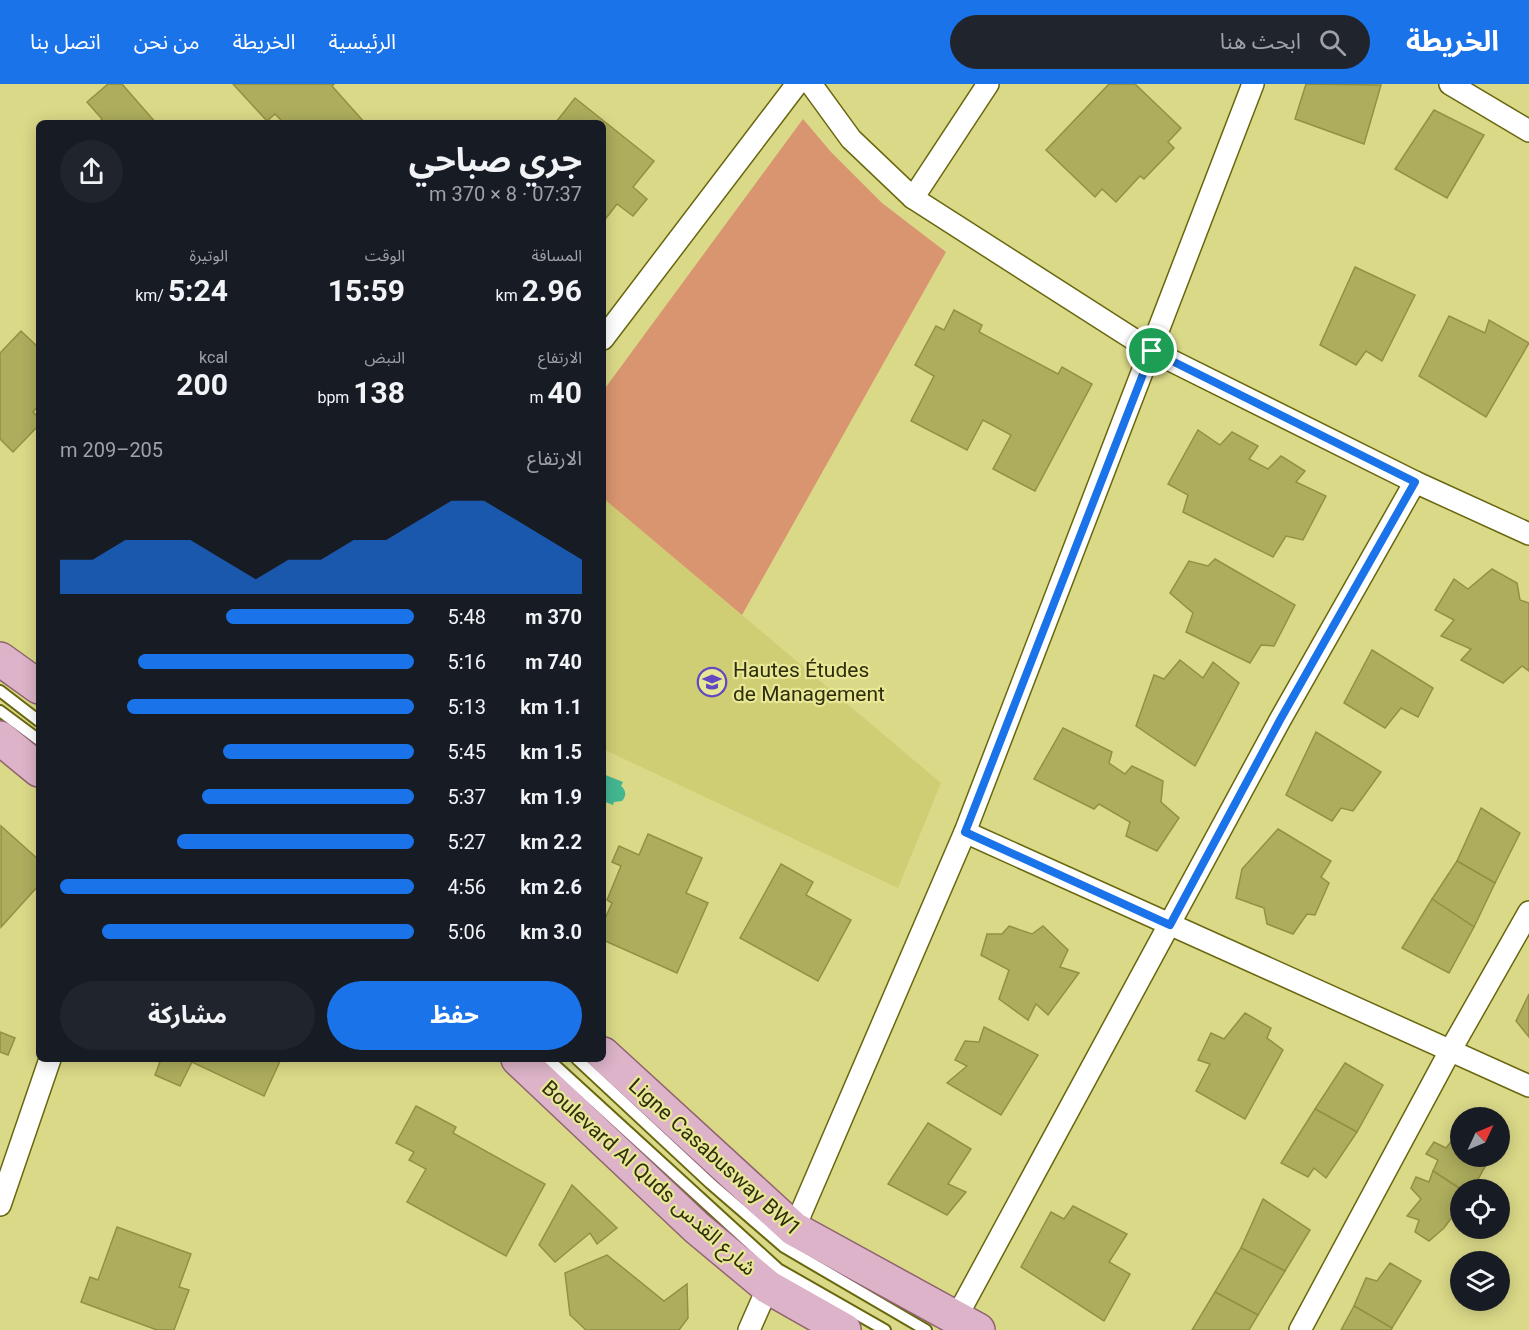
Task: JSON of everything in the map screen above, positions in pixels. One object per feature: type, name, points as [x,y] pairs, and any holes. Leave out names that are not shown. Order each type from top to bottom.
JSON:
[{"type":"main road","points":[[0,659],[36,685]]},
{"type":"main road","points":[[0,738],[36,768]]},
{"type":"main road","points":[[606,1057],[794,1229],[953,1326]]},
{"type":"main road","name":"Boulevard Al Quds شارع القدس","points":[[521,1062],[697,1228],[768,1287],[844,1330]]},
{"type":"street","points":[[606,335],[797,84]]},
{"type":"street","points":[[811,84],[850,139],[913,198],[1152,351],[1415,482],[1529,534]]},
{"type":"street","points":[[913,198],[988,84]]},
{"type":"street","points":[[794,1229],[965,832],[1253,84]]},
{"type":"street","points":[[1450,84],[1529,131]]},
{"type":"street","points":[[953,1326],[1280,720],[1415,482]]},
{"type":"street","points":[[965,832],[1529,1086]]},
{"type":"street","points":[[1300,1330],[1450,1051],[1529,912]]},
{"type":"street","points":[[0,1205],[49,1062]]},
{"type":"street","points":[[749,1330],[768,1287]]},
{"type":"lane","points":[[0,691],[36,719]]},
{"type":"lane","points":[[0,711],[36,738]]},
{"type":"lane","name":"Ligne Casabusway BW1","points":[[551,1062],[778,1269],[885,1330]]},
{"type":"lane","name":"Ligne Casabusway BW1","points":[[580,1062],[710,1183],[784,1247],[953,1326]]},
{"type":"shaded area","points":[[803,119],[831,152],[882,203],[946,252],[742,615],[606,501],[606,387]]},
{"type":"shaded area","name":"Hautes Études de Management","points":[[606,501],[941,783],[898,888],[606,750]]},
{"type":"shaded area","points":[[606,775],[623,782],[621,786],[625,791],[624,799],[614,802],[613,805],[606,802]]},
{"type":"building","points":[[108,84],[122,84],[153,120],[101,120],[87,102]]},
{"type":"building","points":[[233,84],[334,84],[332,86],[362,120],[281,120],[275,114],[266,120]]},
{"type":"building","points":[[1109,84],[1135,84],[1181,128],[1168,142],[1174,148],[1144,179],[1140,176],[1116,202],[1102,189],[1095,197],[1046,150]]},
{"type":"building","points":[[1306,84],[1381,85],[1364,144],[1295,119]]},
{"type":"building","points":[[575,98],[603,120],[558,120]]},
{"type":"building","points":[[1434,110],[1484,135],[1447,198],[1395,169]]},
{"type":"building","points":[[606,123],[654,161],[633,187],[647,199],[633,216],[617,204],[606,218]]},
{"type":"building","points":[[1355,267],[1415,295],[1382,361],[1366,351],[1356,365],[1320,345]]},
{"type":"building","points":[[954,310],[982,325],[979,332],[1058,374],[1062,367],[1092,384],[1035,491],[993,469],[1011,435],[983,420],[967,450],[911,421],[934,376],[915,365],[936,326],[944,330]]},
{"type":"building","points":[[1449,316],[1485,333],[1489,320],[1529,343],[1486,417],[1419,376]]},
{"type":"building","points":[[21,331],[36,345],[36,408],[33,412],[36,415],[36,428],[13,452],[0,439],[0,353]]},
{"type":"building","points":[[1198,430],[1220,445],[1232,432],[1258,446],[1249,459],[1268,469],[1281,456],[1305,471],[1296,482],[1326,496],[1303,540],[1286,536],[1273,557],[1183,512],[1188,495],[1168,484]]},
{"type":"building","points":[[1215,559],[1295,605],[1274,646],[1261,645],[1250,663],[1186,632],[1193,613],[1170,593],[1189,561],[1208,566]]},
{"type":"building","points":[[1492,569],[1517,583],[1520,600],[1529,603],[1529,671],[1522,666],[1503,683],[1461,660],[1471,649],[1441,636],[1454,620],[1435,610],[1454,579],[1468,589]]},
{"type":"building","points":[[1372,650],[1433,688],[1418,717],[1401,708],[1385,728],[1344,703]]},
{"type":"building","points":[[1180,660],[1203,678],[1213,662],[1239,683],[1195,766],[1136,726],[1154,675],[1164,679]]},
{"type":"building","points":[[1063,728],[1112,752],[1109,763],[1125,774],[1132,766],[1163,781],[1161,802],[1179,818],[1157,851],[1126,836],[1130,822],[1099,804],[1094,809],[1034,779]]},
{"type":"building","points":[[1316,732],[1381,772],[1353,811],[1341,808],[1332,821],[1286,795]]},
{"type":"building","points":[[1481,808],[1520,833],[1495,883],[1457,861]]},
{"type":"building","points":[[1,826],[36,857],[36,888],[1,927]]},
{"type":"building","points":[[1278,829],[1331,861],[1321,877],[1329,883],[1315,915],[1307,914],[1293,934],[1267,924],[1264,908],[1236,898],[1242,869]]},
{"type":"building","points":[[648,834],[702,858],[686,893],[708,903],[677,973],[606,941],[606,916],[612,903],[607,900],[621,866],[612,862],[619,846],[639,855]]},
{"type":"building","points":[[1457,861],[1495,883],[1474,927],[1432,899]]},
{"type":"building","points":[[781,864],[813,882],[806,895],[851,920],[818,981],[740,938]]},
{"type":"building","points":[[1432,899],[1474,927],[1449,973],[1402,948]]},
{"type":"building","points":[[1009,926],[1032,934],[1043,926],[1068,950],[1060,967],[1079,973],[1048,1015],[1036,1004],[1028,1020],[999,999],[1009,970],[981,955],[987,934],[1002,934]]},
{"type":"building","points":[[1529,994],[1529,1037],[1516,1021]]},
{"type":"building","points":[[1245,1013],[1271,1028],[1267,1038],[1283,1050],[1245,1119],[1196,1091],[1210,1064],[1198,1060],[1211,1033],[1224,1039]]},
{"type":"building","points":[[984,1027],[1038,1055],[1001,1115],[947,1083],[967,1066],[955,1060],[965,1041],[979,1042]]},
{"type":"building","points":[[0,1032],[15,1038],[8,1055],[0,1052]]},
{"type":"building","points":[[160,1062],[192,1062],[180,1086],[155,1075]]},
{"type":"building","points":[[192,1062],[280,1062],[264,1096]]},
{"type":"building","points":[[1345,1063],[1383,1085],[1357,1132],[1315,1109]]},
{"type":"building","points":[[416,1106],[456,1127],[453,1133],[545,1184],[506,1256],[407,1202],[426,1169],[409,1160],[414,1152],[396,1143]]},
{"type":"building","points":[[1315,1109],[1357,1132],[1326,1178],[1314,1168],[1308,1177],[1281,1163]]},
{"type":"building","points":[[928,1123],[971,1149],[948,1184],[966,1192],[947,1215],[888,1184]]},
{"type":"building","points":[[1434,1142],[1446,1148],[1450,1143],[1450,1167],[1485,1167],[1478,1179],[1450,1179],[1450,1182],[1433,1171],[1438,1160],[1426,1154]]},
{"type":"building","points":[[1433,1171],[1450,1182],[1450,1220],[1429,1241],[1415,1232],[1419,1220],[1407,1216],[1421,1199],[1411,1188],[1416,1177],[1429,1182]]},
{"type":"building","points":[[572,1185],[617,1228],[597,1244],[590,1233],[555,1262],[539,1245]]},
{"type":"building","points":[[1263,1199],[1310,1230],[1285,1271],[1241,1248]]},
{"type":"building","points":[[1073,1206],[1127,1234],[1109,1262],[1130,1274],[1104,1321],[1021,1267],[1051,1212],[1064,1219]]},
{"type":"building","points":[[117,1227],[191,1254],[179,1287],[189,1290],[174,1330],[157,1330],[81,1302],[90,1277],[98,1280]]},
{"type":"building","points":[[1241,1248],[1285,1271],[1258,1315],[1215,1292]]},
{"type":"building","points":[[607,1255],[664,1301],[687,1284],[688,1318],[679,1330],[586,1330],[570,1315],[565,1273]]},
{"type":"building","points":[[1390,1263],[1421,1281],[1392,1328],[1354,1306],[1366,1278],[1377,1281]]},
{"type":"building","points":[[1215,1292],[1258,1315],[1249,1330],[1192,1330]]},
{"type":"building","points":[[1354,1306],[1392,1328],[1391,1330],[1341,1330]]},
{"type":"place","name":"Hautes Études de Management","points":[[712,682]]},
{"type":"route","points":[[1152,351],[1415,482],[1280,720],[1170,925],[965,832],[1152,351]]}]
